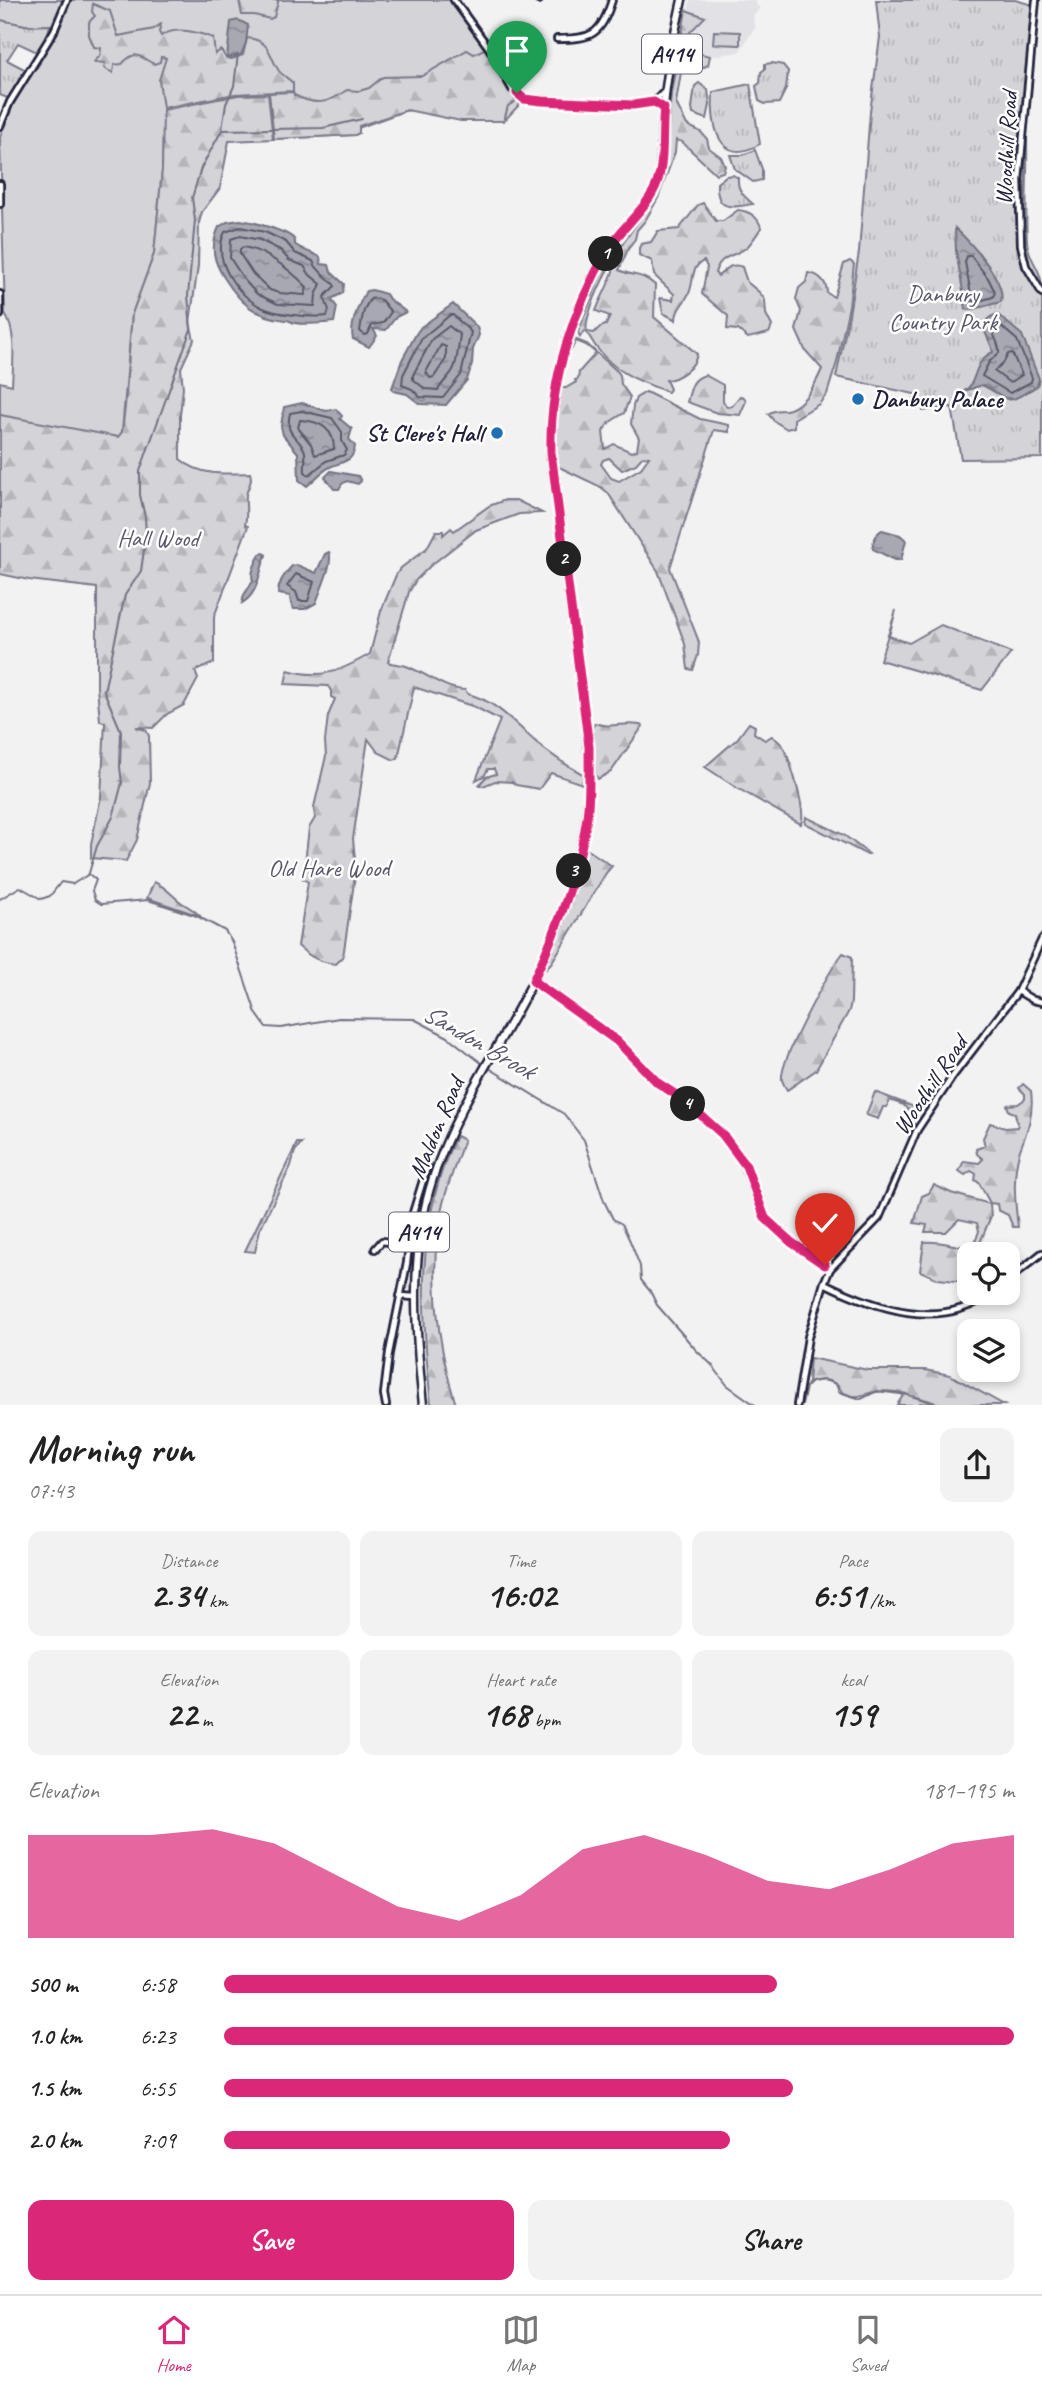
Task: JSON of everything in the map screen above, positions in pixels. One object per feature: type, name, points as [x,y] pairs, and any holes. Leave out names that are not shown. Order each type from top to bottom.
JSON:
[{"type":"main road","name":"A414","points":[[533,981],[546,953],[579,856],[587,817],[589,784],[589,747],[551,452],[550,431],[555,393],[576,314],[593,279],[610,247],[650,197],[658,181],[666,89],[681,0]]},
{"type":"main road","name":"Maldon Road","points":[[424,1405],[415,1327],[415,1297],[420,1228],[432,1179],[449,1134],[533,981]]},
{"type":"street","points":[[0,126],[10,102],[54,31],[66,0]]},
{"type":"street","points":[[454,0],[489,48],[512,89],[524,99],[633,105],[654,102],[664,108]]},
{"type":"street","points":[[557,40],[584,39],[600,29],[612,0]]},
{"type":"street","name":"Woodhill Road","points":[[1036,0],[1019,179],[1021,245],[1026,266],[1042,293]]},
{"type":"street","points":[[654,102],[666,89]]},
{"type":"street","points":[[0,184],[0,204]]},
{"type":"street","points":[[0,294],[0,315]]},
{"type":"street","name":"Woodhill Road","points":[[797,1405],[808,1337],[830,1269],[879,1218],[917,1130],[958,1068],[1018,991],[1042,939]]},
{"type":"street","points":[[533,981],[617,1041],[658,1083],[684,1100],[723,1135],[746,1166],[765,1218],[791,1242],[830,1269]]},
{"type":"street","points":[[1018,991],[1042,1002]]},
{"type":"street","name":"Maldon Road","points":[[386,1405],[385,1381],[412,1216],[427,1167]]},
{"type":"street","points":[[375,1249],[382,1241],[409,1245]]},
{"type":"street","points":[[1020,1270],[1042,1253]]},
{"type":"street","points":[[824,1283],[877,1307],[919,1313],[947,1313],[973,1305]]},
{"type":"street","points":[[400,1296],[415,1297]]},
{"type":"shaded area","points":[[690,0],[754,0],[760,9],[754,14],[753,22],[756,26],[739,52],[707,57],[683,49]]},
{"type":"green space","points":[[0,0],[454,0],[521,103],[504,121],[467,121],[413,110],[358,128],[359,133],[355,135],[274,139],[272,129],[164,110],[162,170],[154,254],[132,314],[122,432],[118,437],[108,436],[12,418],[0,415],[0,382],[12,385],[13,339],[5,314],[0,138],[11,108],[40,63],[37,52],[47,37],[50,25],[30,26],[0,20]]},
{"type":"green space","points":[[239,0],[278,2],[274,17],[270,19],[242,15]]},
{"type":"green space","name":"Danbury Country Park","points":[[876,0],[1015,0],[1033,5],[1018,148],[1017,225],[1021,261],[1042,296],[1042,458],[961,459],[952,407],[923,411],[921,399],[915,398],[919,395],[836,377],[859,252],[870,112],[880,37]]},
{"type":"green space","points":[[93,4],[110,11],[118,36],[154,29],[161,24],[161,36],[180,30],[201,34],[213,38],[215,54],[221,50],[226,58],[232,59],[243,55],[247,38],[255,39],[265,45],[279,71],[293,83],[293,91],[235,94],[163,108],[159,80],[166,58],[161,57],[160,62],[154,64],[134,55],[122,64],[114,65],[113,73],[104,68],[105,63],[94,62],[100,56],[101,48],[94,47],[89,35],[89,22],[95,16],[92,12]]},
{"type":"green space","points":[[686,10],[705,17],[690,32],[687,39],[689,43],[698,46],[701,54],[710,56],[708,65],[704,67],[690,58],[686,60],[682,66],[676,103],[687,125],[701,132],[707,139],[709,148],[721,157],[725,166],[723,172],[716,174],[682,142],[676,140],[675,152],[658,198],[637,230],[619,270],[645,278],[655,285],[654,317],[697,354],[693,364],[685,372],[666,380],[670,389],[668,392],[639,380],[612,364],[587,333],[584,331],[580,337],[578,332],[601,275],[661,188],[665,172],[671,93]],"holes":[[[609,267],[614,267],[596,311],[610,316],[606,325],[594,333],[587,332],[594,300]]]},
{"type":"green space","points":[[0,20],[30,26],[50,25],[47,37],[37,52],[18,43],[7,60],[28,71],[10,99],[0,95]]},
{"type":"green space","points":[[714,31],[740,32],[740,45],[713,44]]},
{"type":"green space","points":[[486,48],[516,101],[508,106],[504,121],[461,121],[407,110],[359,126],[359,133],[355,135],[274,139],[269,93],[293,92],[294,95],[309,101],[327,101],[347,90],[369,88],[383,77],[422,76],[467,50],[474,54]]},
{"type":"green space","points":[[765,64],[783,65],[788,71],[786,89],[779,103],[765,104],[759,101],[756,86],[760,83]]},
{"type":"green space","points":[[699,83],[708,90],[710,105],[707,119],[693,114],[695,86]]},
{"type":"green space","points":[[750,84],[760,144],[735,151],[726,147],[716,129],[713,92]]},
{"type":"green space","name":"Hall Wood","points":[[268,94],[273,139],[229,141],[220,188],[202,212],[190,322],[194,340],[181,368],[183,388],[180,459],[204,471],[250,473],[245,525],[248,526],[214,617],[214,663],[195,671],[198,679],[184,705],[167,714],[153,728],[136,727],[146,730],[149,736],[150,783],[137,840],[126,861],[91,858],[91,844],[101,797],[105,722],[100,721],[97,687],[97,588],[0,574],[0,415],[118,437],[122,432],[125,407],[132,314],[154,254],[162,170],[163,110],[238,95]]},
{"type":"green space","points":[[1027,140],[1027,241],[1042,288],[1022,254]]},
{"type":"green space","points":[[755,150],[762,169],[762,180],[753,182],[735,169],[730,155],[743,155]]},
{"type":"green space","points":[[733,175],[738,178],[742,193],[753,204],[726,206],[719,199],[717,183],[726,176]]},
{"type":"green space","points":[[703,203],[716,221],[723,221],[738,210],[753,215],[760,224],[761,228],[749,245],[720,262],[715,273],[718,276],[732,266],[742,267],[747,282],[765,300],[766,314],[772,326],[769,333],[748,338],[738,330],[727,329],[728,316],[702,294],[707,267],[704,261],[694,271],[690,291],[678,310],[676,320],[663,313],[660,298],[673,300],[674,294],[654,275],[652,261],[639,255],[639,248],[641,244],[651,242],[658,231],[679,229],[698,205]]},
{"type":"green space","points":[[850,261],[854,264],[849,306],[827,394],[819,404],[794,419],[794,427],[787,429],[768,414],[790,409],[801,402],[822,369],[805,350],[796,330],[801,311],[796,299],[799,288],[806,282],[808,273],[816,275],[826,285],[827,293],[834,297],[844,264]]},
{"type":"green space","points":[[574,339],[587,344],[618,372],[621,384],[630,397],[624,413],[610,422],[603,432],[605,449],[614,444],[631,452],[637,450],[639,438],[631,424],[633,406],[636,398],[646,392],[700,419],[729,425],[729,432],[714,430],[670,568],[699,642],[693,670],[688,669],[685,644],[658,571],[608,493],[557,466],[554,434],[561,388],[576,382],[579,372],[596,353],[576,341],[571,350]],"holes":[[[643,456],[649,457],[641,468],[619,481],[611,478],[601,464],[609,458],[622,470],[636,464]]]},
{"type":"green space","points":[[705,375],[723,385],[723,401],[727,407],[732,406],[740,396],[744,397],[746,401],[740,415],[717,413],[687,402],[694,382]]},
{"type":"green space","name":"Old Hare Wood","points":[[505,500],[516,500],[542,513],[519,514],[476,530],[430,566],[409,592],[388,662],[411,668],[490,703],[544,749],[586,776],[585,785],[551,773],[539,789],[512,782],[495,781],[479,785],[486,777],[496,774],[494,769],[488,769],[484,776],[476,780],[500,720],[475,707],[414,687],[398,758],[394,760],[378,752],[368,739],[353,839],[356,869],[343,957],[336,964],[320,960],[298,946],[308,882],[303,879],[309,828],[315,818],[314,807],[326,756],[328,716],[335,699],[331,697],[328,686],[285,684],[288,670],[321,674],[350,665],[370,654],[381,611],[401,568],[427,548],[436,531],[443,531],[443,535],[451,528],[454,531],[489,506]]},
{"type":"green space","points":[[896,610],[889,636],[909,643],[941,625],[1011,653],[982,690],[880,660]]},
{"type":"green space","points":[[595,723],[607,726],[643,726],[611,772],[598,779],[595,774],[592,728]]},
{"type":"green space","points":[[749,723],[755,726],[754,733],[765,740],[772,736],[783,746],[800,798],[801,824],[705,767],[737,739]]},
{"type":"green space","points":[[806,817],[844,835],[869,854],[805,823]]},
{"type":"green space","points":[[585,848],[612,866],[545,970],[572,897]]},
{"type":"green space","points":[[154,882],[164,887],[200,916],[147,898]]},
{"type":"green space","points":[[843,953],[852,957],[849,1011],[816,1070],[787,1090],[782,1080],[788,1055],[817,996]]},
{"type":"green space","points":[[1023,1084],[1031,1091],[1032,1107],[1016,1169],[1018,1227],[1013,1227],[1008,1215],[998,1210],[997,1204],[990,1203],[975,1180],[976,1174],[971,1171],[965,1175],[959,1171],[964,1161],[979,1163],[983,1159],[976,1149],[985,1146],[983,1138],[990,1123],[1005,1128],[1018,1127],[1015,1113],[1009,1111],[1007,1105],[1018,1104],[1025,1099],[1025,1094],[1019,1088]]},
{"type":"green space","points":[[875,1092],[919,1109],[907,1109],[904,1105],[889,1100],[878,1119],[866,1115]]},
{"type":"green space","points":[[456,1136],[464,1140],[442,1207],[435,1281],[444,1357],[456,1405],[431,1405],[424,1303],[427,1235],[442,1169]]},
{"type":"green space","points":[[297,1143],[302,1143],[295,1151],[291,1166],[260,1229],[255,1252],[245,1251]]},
{"type":"green space","points":[[934,1185],[951,1193],[990,1204],[991,1216],[980,1242],[975,1242],[979,1231],[977,1223],[959,1219],[946,1232],[925,1232],[927,1225],[914,1223],[922,1196],[929,1193]]},
{"type":"green space","points":[[924,1242],[957,1245],[957,1281],[938,1279],[920,1271]]},
{"type":"green space","points":[[810,1358],[868,1370],[925,1370],[950,1375],[957,1379],[957,1382],[963,1382],[1004,1405],[943,1405],[914,1396],[938,1405],[897,1405],[904,1394],[907,1394],[881,1391],[853,1396],[842,1392],[836,1384],[828,1381],[808,1383]]},
{"type":"water","points":[[238,20],[248,25],[246,43],[241,55],[227,58],[231,22]]},
{"type":"water","points":[[240,220],[289,235],[296,245],[320,257],[321,264],[329,265],[331,272],[344,284],[343,293],[331,299],[337,307],[334,322],[299,324],[266,316],[250,308],[237,296],[218,266],[214,247],[219,227],[227,222]]},
{"type":"water","points":[[955,228],[993,273],[1001,293],[1001,302],[966,309],[956,251]]},
{"type":"water","points":[[366,291],[386,294],[406,312],[396,317],[386,330],[373,329],[377,336],[369,347],[353,339],[352,327]]},
{"type":"water","points":[[453,304],[477,327],[479,335],[473,349],[467,380],[446,405],[420,404],[407,394],[392,388],[402,360],[421,327]]},
{"type":"water","points":[[997,314],[1022,335],[1039,379],[1037,386],[1013,399],[1005,398],[982,385],[959,393],[970,386],[981,362],[993,352],[984,326],[985,322]]},
{"type":"water","points":[[302,403],[326,411],[336,409],[342,416],[340,419],[352,429],[349,439],[355,446],[350,459],[327,469],[307,486],[299,480],[298,453],[283,435],[281,426],[284,407]]},
{"type":"water","points":[[331,471],[358,476],[361,481],[358,484],[347,481],[339,489],[334,489],[325,477]]},
{"type":"water","points":[[882,530],[900,535],[906,540],[901,560],[895,560],[873,549],[875,538]]},
{"type":"water","points":[[329,552],[328,570],[316,603],[305,609],[294,609],[290,596],[278,594],[284,575],[292,566],[297,565],[316,573],[325,554]]},
{"type":"water","points":[[260,554],[266,555],[255,588],[242,603],[253,581],[255,564]]},
{"type":"waterway","points":[[222,129],[226,104],[234,86],[238,54]]},
{"type":"waterway","points":[[89,873],[97,846],[113,817],[122,783],[121,731],[104,691],[125,595],[141,571],[146,535],[140,495],[140,471],[191,329],[188,296],[195,220],[192,198],[201,168],[222,130],[323,128],[362,119]]},
{"type":"waterway","name":"Sandon Brook","points":[[0,899],[20,887],[41,899],[50,896],[61,882],[73,884],[89,874],[96,880],[92,891],[95,900],[101,904],[148,900],[197,916],[225,931],[232,942],[256,1013],[266,1027],[281,1028],[339,1018],[414,1019],[448,1037],[484,1065]]},
{"type":"waterway","name":"Sandon Brook","points":[[489,1068],[564,1114],[584,1140],[604,1201],[613,1219],[622,1224],[640,1266],[641,1280],[657,1305],[727,1385],[755,1405]]},
{"type":"waterway","points":[[802,1405],[806,1387],[811,1382],[824,1380],[836,1384],[839,1392],[861,1399],[877,1391],[908,1395],[940,1405]]},
{"type":"place","name":"Danbury Palace","points":[[858,399]]},
{"type":"place","name":"St Clere's Hall","points":[[497,433]]},
{"type":"route","points":[[517,93],[524,99],[542,101],[633,105],[654,102],[664,108],[658,181],[650,197],[610,247],[593,279],[576,314],[555,393],[550,431],[551,452],[589,747],[589,784],[587,817],[579,856],[546,953],[533,981],[617,1041],[658,1083],[684,1100],[723,1135],[746,1166],[765,1218],[791,1242],[825,1265]]}]
